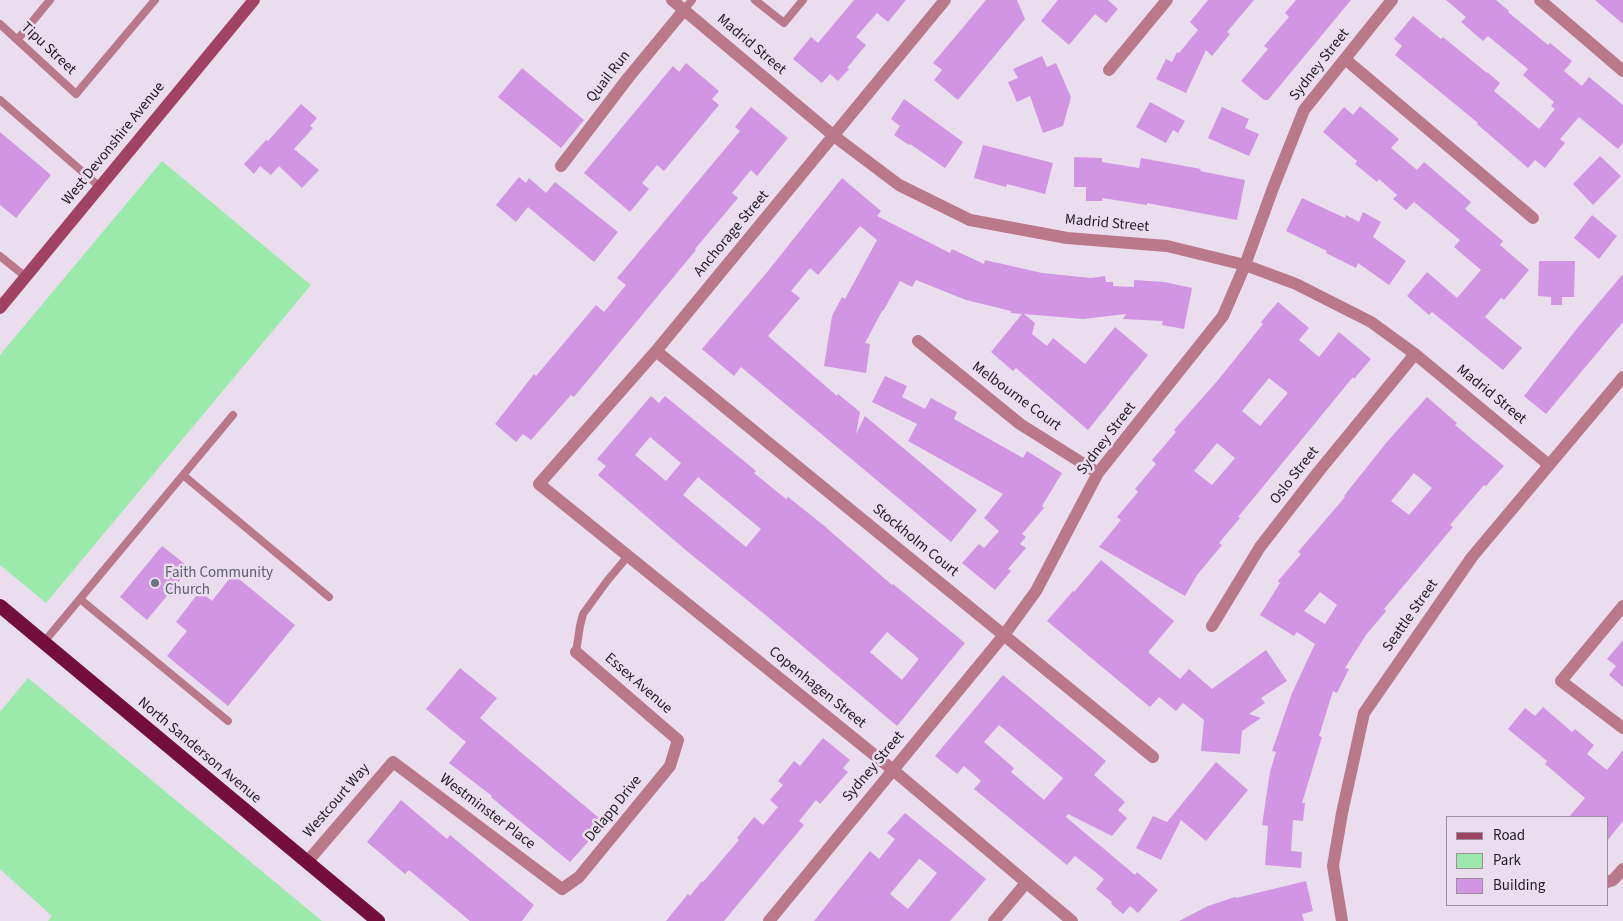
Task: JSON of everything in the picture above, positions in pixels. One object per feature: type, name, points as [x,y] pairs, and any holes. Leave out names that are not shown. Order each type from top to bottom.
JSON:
[{"type":"highway","name":"North Sanderson Avenue","points":[[0,606],[378,921]]},
{"type":"main road","name":"West Devonshire Avenue","points":[[0,308],[254,0]]},
{"type":"street","name":"Madrid Street","points":[[672,0],[688,5],[834,136],[899,185],[970,220],[1067,238],[1167,246],[1245,265],[1296,284],[1371,322],[1415,354],[1549,465]]},
{"type":"street","name":"Anchorage Street","points":[[539,484],[656,351],[946,0]]},
{"type":"street","points":[[1109,70],[1167,0]]},
{"type":"street","name":"Sydney Street","points":[[768,921],[1004,635],[1036,591],[1098,473],[1223,316],[1245,265],[1272,188],[1304,110],[1392,0]]},
{"type":"street","points":[[1540,0],[1623,71]]},
{"type":"street","name":"Quail Run","points":[[561,166],[628,78],[688,5]]},
{"type":"street","points":[[1345,59],[1533,218]]},
{"type":"street","name":"Melbourne Court","points":[[918,341],[1020,424],[1098,473]]},
{"type":"street","name":"Stockholm Court","points":[[656,351],[1153,757]]},
{"type":"street","name":"Oslo Street","points":[[1212,626],[1260,547],[1319,471],[1415,354]]},
{"type":"street","name":"Seattle Street","points":[[1342,921],[1333,866],[1342,813],[1364,713],[1472,557],[1623,377]]},
{"type":"street","name":"Copenhagen Street","points":[[539,484],[893,770],[1072,921]]},
{"type":"street","points":[[1623,606],[1561,681],[1623,728]]},
{"type":"street","name":"Essex Avenue","points":[[576,652],[678,740]]},
{"type":"street","name":"Delapp Drive","points":[[562,889],[579,877],[670,766],[678,740]]},
{"type":"street","name":"Westcourt Way","points":[[306,862],[393,762]]},
{"type":"street","name":"Westminster Place","points":[[393,762],[562,889]]},
{"type":"street","points":[[1608,882],[1613,880],[1623,869]]},
{"type":"street","points":[[994,921],[1026,883]]},
{"type":"lane","points":[[18,39],[50,0]]},
{"type":"lane","name":"Tipu Street","points":[[0,24],[76,94],[154,0]]},
{"type":"lane","points":[[755,0],[784,23],[803,0]]},
{"type":"lane","points":[[0,100],[100,187]]},
{"type":"lane","points":[[0,256],[26,277]]},
{"type":"lane","points":[[44,642],[232,415]]},
{"type":"lane","points":[[183,475],[329,597]]},
{"type":"lane","points":[[576,652],[583,614],[628,556]]},
{"type":"lane","points":[[80,599],[228,721]]},
{"type":"green space","points":[[162,161],[311,285],[46,603],[0,565],[0,355]]},
{"type":"green space","points":[[28,678],[322,921],[48,921],[52,916],[0,869],[0,712]]},
{"type":"building","points":[[854,0],[906,0],[888,22],[877,13],[856,37],[866,45],[847,68],[849,69],[838,81],[830,74],[822,83],[793,59],[811,37],[818,43]]},
{"type":"building","points":[[986,0],[1017,0],[1025,19],[958,100],[934,80],[942,70],[933,63]]},
{"type":"building","points":[[1058,0],[1108,0],[1118,9],[1106,23],[1095,14],[1069,45],[1041,21]]},
{"type":"building","points":[[1208,0],[1254,0],[1227,32],[1230,34],[1212,56],[1206,50],[1186,93],[1156,79],[1166,59],[1172,62],[1177,52],[1179,53],[1198,30],[1190,22]]},
{"type":"building","points":[[1296,0],[1351,0],[1268,100],[1264,100],[1241,81],[1268,49],[1264,46],[1289,17],[1285,13]]},
{"type":"building","points":[[1446,0],[1496,0],[1548,45],[1550,43],[1572,61],[1564,71],[1582,86],[1589,77],[1623,105],[1623,143],[1618,149],[1579,117],[1560,139],[1565,143],[1545,168],[1535,160],[1528,168],[1478,123],[1395,55],[1402,46],[1394,39],[1413,16],[1441,39],[1443,37],[1500,83],[1494,91],[1539,129],[1555,109],[1551,106],[1554,102],[1523,75],[1528,69],[1488,36],[1483,41],[1461,22],[1466,17]]},
{"type":"building","points":[[1595,0],[1623,0],[1623,24]]},
{"type":"building","points":[[1042,56],[1047,67],[1056,63],[1071,97],[1063,126],[1043,133],[1030,96],[1017,102],[1008,82],[1018,78],[1013,69]]},
{"type":"building","points":[[686,63],[719,91],[712,99],[719,105],[664,171],[657,165],[642,183],[649,189],[630,212],[584,173],[673,66],[679,72]]},
{"type":"building","points":[[522,68],[584,120],[561,148],[498,97]]},
{"type":"building","points":[[904,99],[963,142],[945,168],[894,135],[900,126],[891,119]]},
{"type":"building","points":[[1150,102],[1185,121],[1178,133],[1173,130],[1166,143],[1136,127]]},
{"type":"building","points":[[301,104],[317,118],[310,126],[313,128],[294,149],[319,170],[302,188],[279,166],[271,175],[260,166],[254,174],[244,164],[266,140],[268,141]]},
{"type":"building","points":[[1360,106],[1399,139],[1391,148],[1417,170],[1424,162],[1471,202],[1465,209],[1503,241],[1500,245],[1529,270],[1504,300],[1501,298],[1485,317],[1522,348],[1503,370],[1432,312],[1429,315],[1407,296],[1427,272],[1457,298],[1481,270],[1454,247],[1460,240],[1414,202],[1406,210],[1393,199],[1397,195],[1379,179],[1377,182],[1355,164],[1357,161],[1323,132],[1344,107],[1353,115]]},
{"type":"building","points":[[751,107],[788,138],[757,176],[751,170],[732,193],[738,198],[574,397],[571,395],[531,440],[523,434],[516,442],[495,424],[534,374],[536,376],[596,305],[604,312],[626,285],[617,278],[740,131],[735,127]]},
{"type":"building","points":[[1222,107],[1249,119],[1245,128],[1259,134],[1249,156],[1208,138]]},
{"type":"building","points":[[0,132],[51,175],[16,218],[0,205]]},
{"type":"building","points":[[983,145],[1053,163],[1045,194],[1007,184],[1006,187],[974,178]]},
{"type":"building","points":[[1600,156],[1621,176],[1593,205],[1573,184]]},
{"type":"building","points":[[1074,157],[1102,158],[1102,162],[1139,168],[1141,158],[1201,169],[1200,171],[1245,180],[1237,220],[1147,203],[1147,205],[1102,198],[1102,201],[1086,201],[1086,187],[1074,187]]},
{"type":"building","points":[[519,177],[526,183],[529,178],[546,193],[555,182],[618,232],[594,262],[528,207],[516,222],[496,205]]},
{"type":"building","points":[[842,178],[881,211],[877,216],[950,253],[952,249],[984,264],[985,260],[1042,273],[1091,278],[1105,276],[1106,282],[1113,282],[1113,286],[1134,287],[1134,280],[1164,282],[1192,288],[1184,329],[1162,325],[1163,321],[1123,319],[1126,314],[1083,319],[1024,314],[1035,323],[1032,334],[1047,346],[1053,338],[1085,364],[1115,327],[1148,355],[1088,430],[1016,368],[1013,371],[991,352],[1022,314],[1011,313],[1011,311],[966,300],[916,280],[912,287],[900,281],[882,311],[865,343],[870,344],[866,373],[824,366],[832,316],[842,297],[845,299],[877,240],[860,226],[818,275],[810,268],[791,291],[800,298],[768,336],[837,396],[838,394],[860,412],[856,434],[865,416],[977,510],[951,542],[741,367],[734,376],[702,349],[768,271]]},
{"type":"building","points":[[1302,198],[1345,218],[1346,215],[1359,222],[1363,212],[1381,222],[1373,237],[1406,261],[1389,285],[1358,263],[1356,268],[1286,231]]},
{"type":"building","points":[[1592,215],[1617,236],[1599,259],[1574,238]]},
{"type":"building","points":[[1539,261],[1575,261],[1574,297],[1562,297],[1562,305],[1551,305],[1551,297],[1538,296]]},
{"type":"building","points":[[1623,274],[1623,322],[1546,414],[1524,396]]},
{"type":"building","points":[[1278,302],[1309,328],[1299,340],[1319,357],[1339,332],[1371,359],[1354,379],[1353,377],[1238,517],[1240,518],[1219,543],[1222,545],[1197,575],[1185,596],[1099,547],[1121,520],[1117,517],[1138,492],[1135,489],[1156,464],[1152,460],[1176,432],[1174,430],[1219,379],[1263,324],[1261,322]],"holes":[[[1269,378],[1288,393],[1260,426],[1242,411]],[[1217,443],[1235,458],[1212,485],[1194,471]]]},
{"type":"building","points":[[885,376],[907,386],[902,397],[925,409],[931,398],[957,412],[954,419],[1023,458],[1027,451],[1062,473],[1042,506],[1044,508],[1022,534],[1026,537],[1020,544],[1026,548],[1008,569],[1011,571],[995,590],[962,563],[979,544],[984,548],[999,531],[984,518],[1003,494],[908,441],[917,424],[872,402]]},
{"type":"building","points":[[651,396],[659,403],[665,396],[756,471],[754,473],[786,499],[788,497],[822,524],[892,585],[965,643],[897,726],[598,475],[606,466],[597,459]],"holes":[[[650,437],[681,463],[666,481],[635,455]],[[698,477],[761,529],[746,547],[683,495]],[[887,632],[918,660],[902,680],[870,652]]]},
{"type":"building","points":[[1427,397],[1457,423],[1455,425],[1504,466],[1486,486],[1484,485],[1450,525],[1453,527],[1384,609],[1386,611],[1366,635],[1345,668],[1349,669],[1337,693],[1333,691],[1319,736],[1322,737],[1302,803],[1305,803],[1303,821],[1293,820],[1291,851],[1302,852],[1301,868],[1265,865],[1268,826],[1262,825],[1270,772],[1276,752],[1272,751],[1292,693],[1315,644],[1297,632],[1294,636],[1260,615],[1280,583],[1278,581],[1301,554],[1298,552],[1345,497],[1386,443]],"holes":[[[1414,473],[1432,488],[1409,515],[1391,501]],[[1320,592],[1337,605],[1325,624],[1304,611]]]},
{"type":"building","name":"Faith Community Church","points":[[162,546],[190,568],[147,620],[120,597]]},
{"type":"building","points":[[1101,560],[1174,621],[1149,653],[1180,679],[1189,669],[1212,689],[1266,650],[1287,681],[1261,698],[1265,703],[1249,714],[1261,718],[1242,731],[1240,754],[1201,751],[1204,720],[1183,703],[1176,711],[1159,697],[1150,707],[1047,621]]},
{"type":"building","points":[[233,574],[295,625],[228,706],[167,656],[187,631],[176,622],[200,591],[212,601]]},
{"type":"building","points":[[1623,640],[1623,687],[1609,675],[1616,666],[1607,659]]},
{"type":"building","points":[[460,668],[497,698],[480,718],[605,823],[570,862],[492,796],[449,763],[466,742],[426,709]]},
{"type":"building","points":[[1003,675],[1106,761],[1094,775],[1125,802],[1118,810],[1127,818],[1112,836],[1068,814],[1066,817],[1135,875],[1137,872],[1158,890],[1138,913],[1130,906],[1123,914],[1096,889],[1104,879],[1075,856],[1067,865],[974,789],[981,781],[964,766],[957,774],[935,756]],"holes":[[[999,725],[1063,778],[1044,800],[1011,772],[1014,768],[984,742]]]},
{"type":"building","points":[[1543,707],[1572,732],[1575,729],[1594,745],[1587,754],[1607,770],[1623,750],[1623,821],[1608,840],[1608,816],[1570,816],[1585,798],[1545,764],[1547,761],[1508,729],[1525,708],[1535,716]]},
{"type":"building","points":[[823,738],[850,760],[843,768],[848,772],[820,804],[816,800],[799,821],[804,825],[724,921],[666,921],[688,894],[690,896],[739,840],[737,838],[754,817],[763,825],[778,807],[770,800],[783,785],[778,781],[794,761],[800,766]]},
{"type":"building","points":[[1216,762],[1248,790],[1206,841],[1181,820],[1161,860],[1136,848],[1153,816],[1167,822]]},
{"type":"building","points":[[401,800],[447,839],[450,835],[534,905],[522,921],[470,921],[409,870],[405,874],[367,842]]},
{"type":"building","points":[[905,813],[986,879],[950,921],[814,921],[870,851],[879,859],[895,839],[887,833]],"holes":[[[920,859],[937,873],[908,909],[890,894]]]},
{"type":"building","points":[[1306,881],[1313,911],[1302,914],[1304,921],[1179,921],[1208,906],[1235,897]]},
{"type":"place","name":"Faith Community Church","points":[[155,583]]}]
